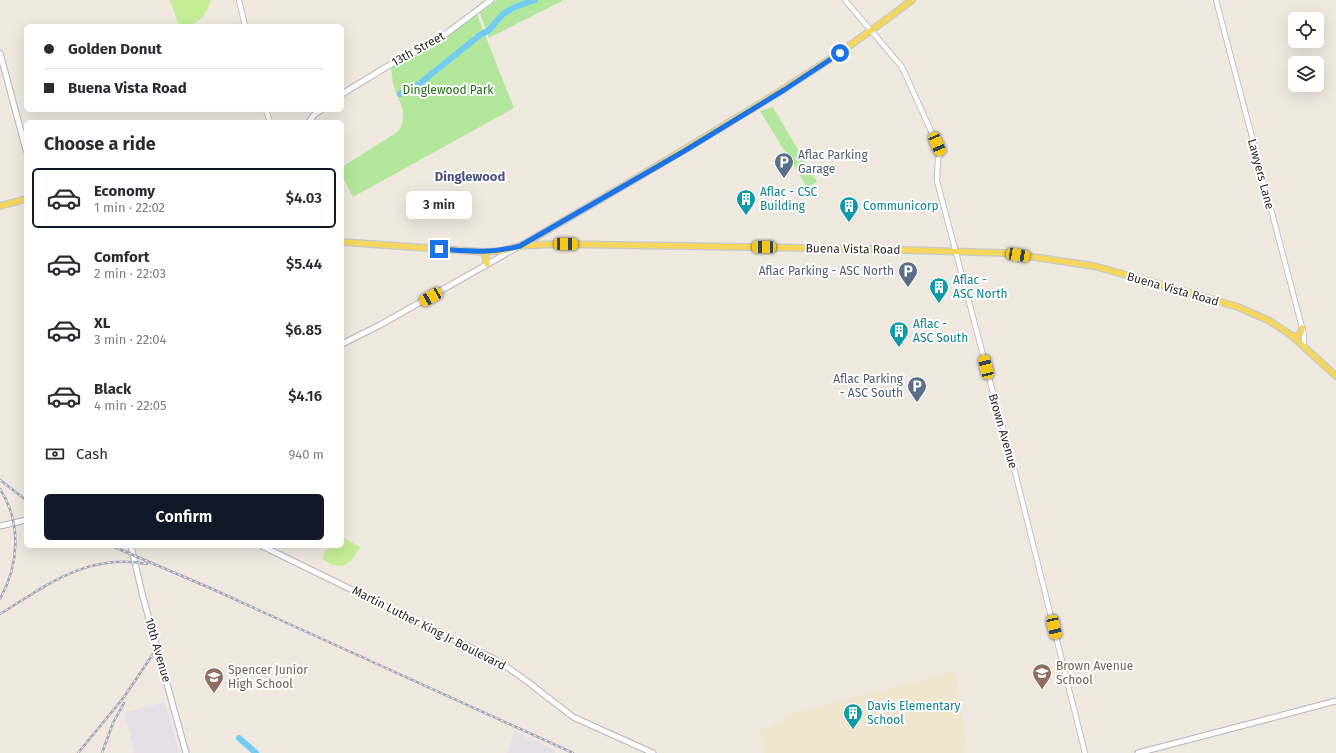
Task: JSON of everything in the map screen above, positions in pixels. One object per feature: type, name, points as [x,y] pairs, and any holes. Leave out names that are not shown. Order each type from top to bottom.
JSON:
[{"type":"main road","name":"13th Street","points":[[344,93],[388,66],[448,33],[491,0]]},
{"type":"main road","points":[[344,343],[380,325],[520,246],[686,150],[784,90],[872,31],[912,0]]},
{"type":"main road","points":[[0,53],[24,143]]},
{"type":"main road","points":[[311,120],[319,112]]},
{"type":"main road","points":[[0,206],[24,200]]},
{"type":"main road","name":"Buena Vista Road","points":[[344,242],[484,252],[501,251],[520,246],[554,244],[839,250],[869,249],[1006,253],[1094,266],[1238,307],[1268,320],[1292,336],[1336,376]]},
{"type":"main road","points":[[484,252],[487,264]]},
{"type":"main road","points":[[1292,336],[1299,336],[1302,328]]},
{"type":"main road","points":[[0,526],[24,520]]},
{"type":"main road","name":"10th Avenue","points":[[131,548],[143,597],[186,753]]},
{"type":"main road","name":"Martin Luther King Jr Boulevard","points":[[266,548],[494,659],[528,682],[573,717],[653,753]]},
{"type":"main road","points":[[1138,753],[1336,701]]},
{"type":"street","points":[[239,0],[245,24]]},
{"type":"street","name":"Brown Avenue","points":[[845,0],[897,60],[906,74],[941,152],[938,159],[937,181],[990,385],[1009,448],[1086,753]]},
{"type":"street","name":"Lawyers Lane","points":[[1216,0],[1304,335],[1304,347]]},
{"type":"shaded area","points":[[956,671],[967,753],[765,753],[758,729],[768,729],[788,716],[801,711]]},
{"type":"shaded area","points":[[165,702],[179,753],[135,753],[124,713]]},
{"type":"shaded area","points":[[515,732],[555,750],[554,753],[507,753]]},
{"type":"green space","points":[[170,0],[211,0],[203,16],[196,22],[191,24],[178,24]]},
{"type":"green space","points":[[497,0],[562,1],[489,38],[480,13]]},
{"type":"green space","name":"Dinglewood Park","points":[[476,12],[514,108],[353,197],[344,180],[344,166],[399,131],[402,124],[403,112],[393,83],[391,67],[436,43]]},
{"type":"green space","points":[[773,107],[817,182],[807,187],[760,111]]},
{"type":"green space","points":[[344,538],[360,547],[353,559],[344,566],[333,565],[322,559],[328,548],[344,548]]},
{"type":"waterway","points":[[400,94],[414,88],[480,35],[488,31],[503,14],[515,7],[535,0]]},
{"type":"waterway","points":[[239,738],[256,753]]},
{"type":"railway","points":[[0,480],[24,498]]},
{"type":"railway","points":[[0,489],[7,502],[15,530],[14,558],[11,572],[0,599]]},
{"type":"railway","points":[[117,548],[210,588],[573,753]]},
{"type":"railway","points":[[0,614],[34,592],[69,574],[87,567],[105,563],[125,562],[147,564]]},
{"type":"railway","points":[[78,753],[124,697],[157,648]]},
{"type":"railway","points":[[102,753],[113,723],[124,703]]},
{"type":"place","name":"Aflac Parking Garage","points":[[784,179]]},
{"type":"place","name":"Aflac - CSC Building","points":[[746,216]]},
{"type":"place","name":"Communicorp","points":[[849,223]]},
{"type":"place","name":"Aflac Parking - ASC North","points":[[908,288]]},
{"type":"place","name":"Aflac - ASC North","points":[[939,304]]},
{"type":"place","name":"Aflac - ASC South","points":[[899,348]]},
{"type":"place","name":"Aflac Parking - ASC South","points":[[917,403]]},
{"type":"place","name":"Brown Avenue School","points":[[1042,690]]},
{"type":"place","name":"Spencer Junior High School","points":[[214,694]]},
{"type":"place","name":"Davis Elementary School","points":[[853,730]]},
{"type":"district","name":"Dinglewood","points":[[470,176]]},
{"type":"route","points":[[439,249],[484,252],[501,251],[520,246],[686,150],[784,90],[840,53]]}]
